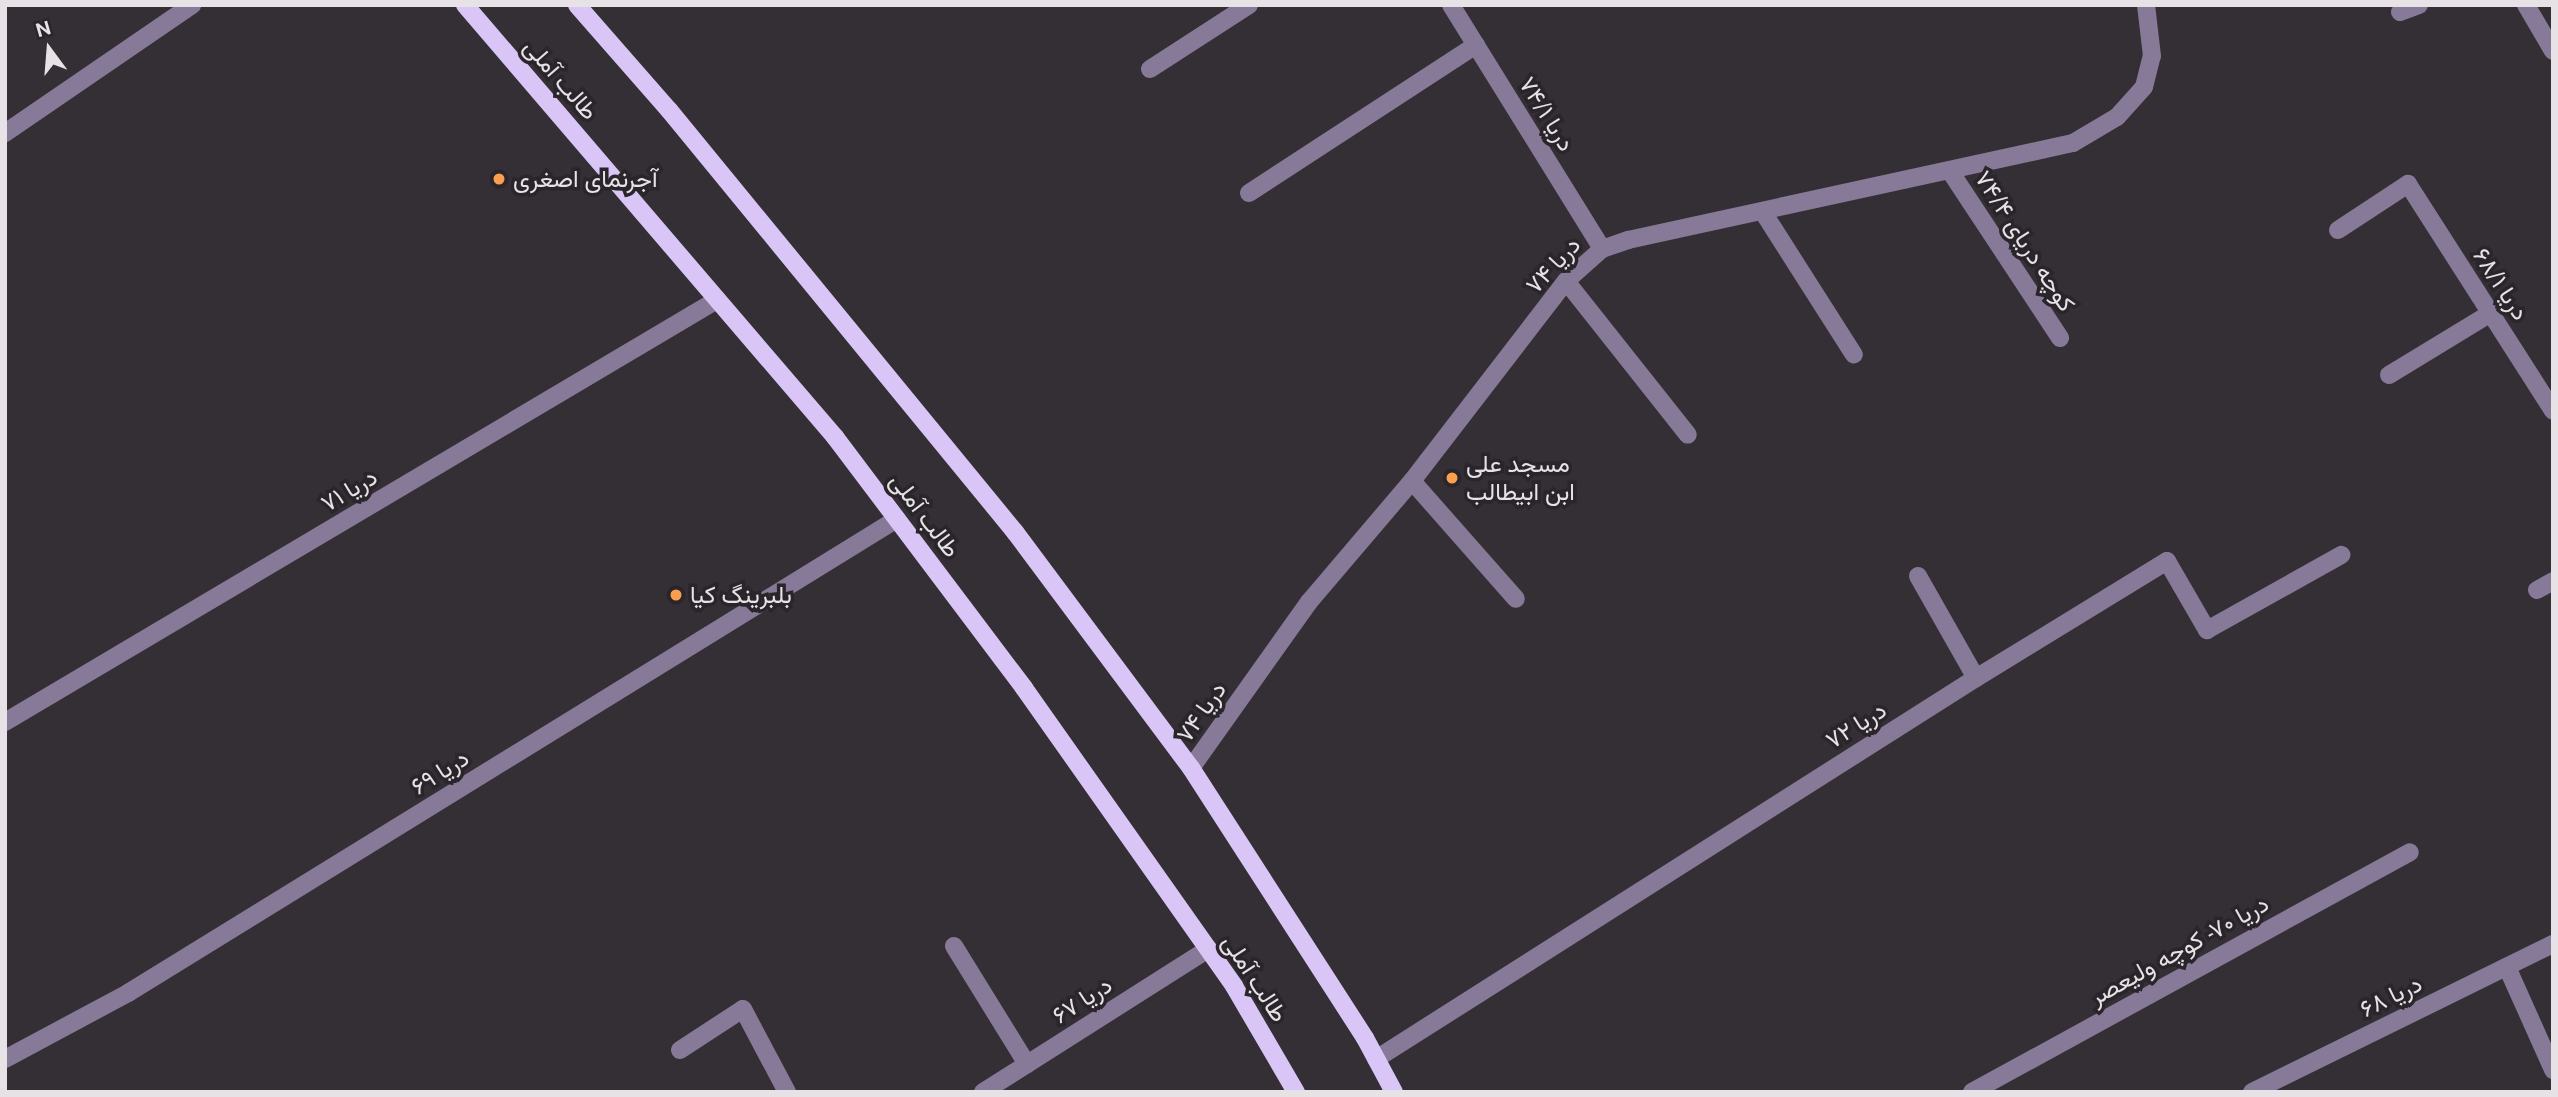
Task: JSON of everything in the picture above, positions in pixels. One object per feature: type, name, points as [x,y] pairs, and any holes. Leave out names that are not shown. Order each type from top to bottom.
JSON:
[{"type":"main road","name":"طالب آملی","points":[[465,5],[835,437],[1024,688],[1208,948],[1234,986],[1296,1092]]},
{"type":"main road","points":[[577,5],[668,110],[1015,532],[1191,768],[1376,1059],[1394,1092]]},
{"type":"street","points":[[5,133],[192,5]]},
{"type":"street","points":[[1150,69],[1249,5]]},
{"type":"street","name":"دریا ۷۴/۱","points":[[1451,5],[1602,249]]},
{"type":"street","name":"دریا ۷۴","points":[[1191,768],[1309,602],[1412,481],[1566,281],[1602,249],[1628,240],[2073,143],[2117,117],[2144,87],[2152,56],[2146,5]]},
{"type":"street","points":[[2400,12],[2419,5]]},
{"type":"street","points":[[2526,5],[2553,51]]},
{"type":"street","points":[[1249,193],[1476,45]]},
{"type":"street","name":"کوچه دریای ۷۴/۴","points":[[1950,171],[2060,338]]},
{"type":"street","name":"دریا ۶۸/۱","points":[[2338,230],[2408,184],[2553,411]]},
{"type":"street","points":[[1763,212],[1854,355]]},
{"type":"street","points":[[1566,281],[1688,435]]},
{"type":"street","name":"دریا ۷۱","points":[[5,722],[717,300]]},
{"type":"street","points":[[2389,375],[2491,313]]},
{"type":"street","points":[[1412,481],[1516,599]]},
{"type":"street","name":"دریا ۶۹","points":[[5,1059],[128,993],[897,519]]},
{"type":"street","name":"دریا ۷۲","points":[[1376,1059],[1976,678],[2167,561],[2207,630],[2341,555]]},
{"type":"street","points":[[1918,576],[1976,678]]},
{"type":"street","points":[[2537,590],[2553,581]]},
{"type":"street","name":"دریا ۷۰- کوچه ولیعصر","points":[[1972,1092],[2410,852]]},
{"type":"street","name":"دریا ۶۸","points":[[2252,1092],[2553,944]]},
{"type":"street","points":[[954,946],[1027,1064]]},
{"type":"street","name":"دریا ۶۷","points":[[984,1092],[1208,948]]},
{"type":"street","points":[[2507,967],[2553,1070]]},
{"type":"street","points":[[680,1050],[743,1009],[787,1092]]},
{"type":"place","name":"آجرنمای اصغری","points":[[499,179]]},
{"type":"place","name":"مسجد علی ابن ابیطالب","points":[[1452,478]]},
{"type":"place","name":"بلبرینگ کیا","points":[[676,595]]}]
